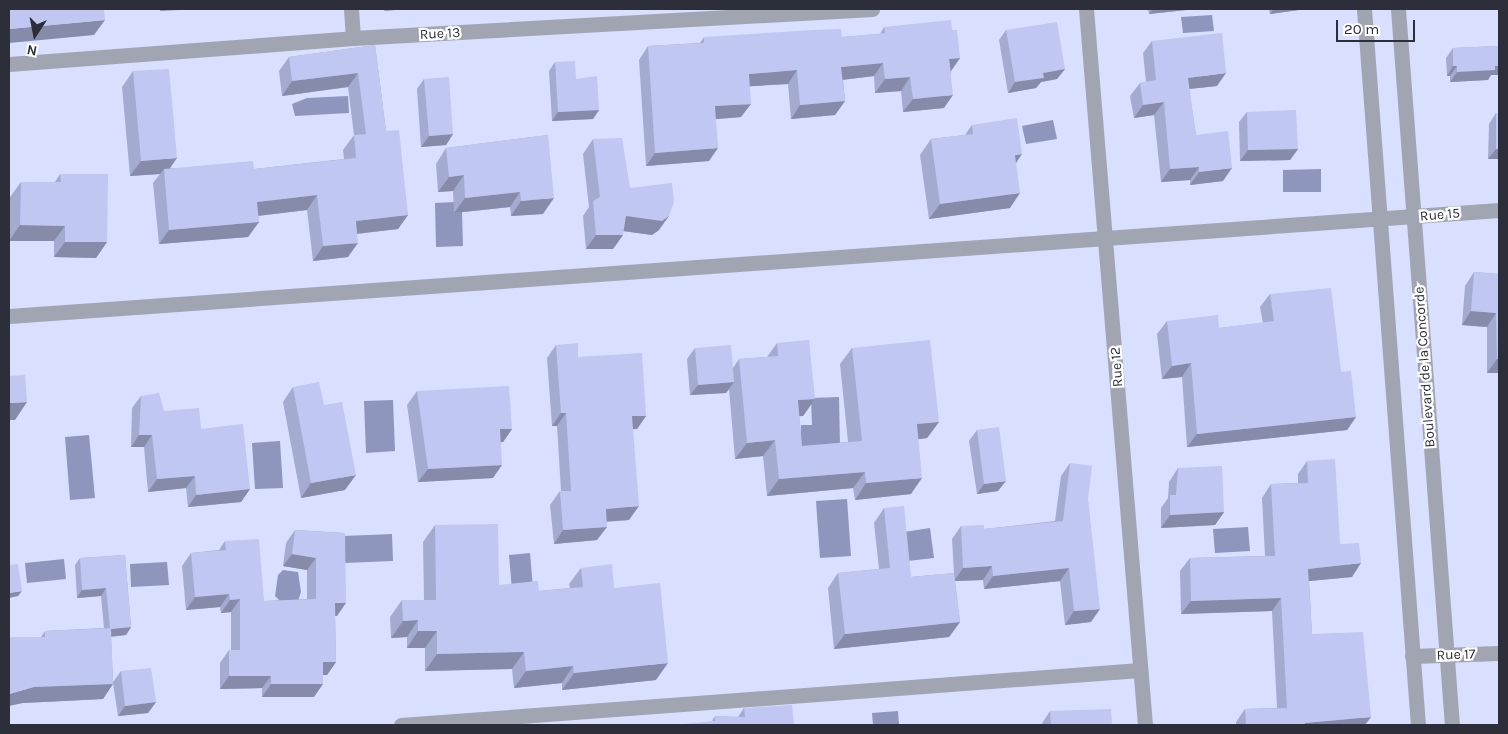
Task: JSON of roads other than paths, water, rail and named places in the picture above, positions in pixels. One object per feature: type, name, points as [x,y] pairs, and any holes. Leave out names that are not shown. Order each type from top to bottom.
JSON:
[{"type":"street","points":[[351,9],[353,38]]},
{"type":"street","name":"Rue 13","points":[[9,64],[353,38],[872,9]]},
{"type":"street","name":"Rue 12","points":[[1086,9],[1107,237],[1145,725]]},
{"type":"street","points":[[1364,9],[1418,725]]},
{"type":"street","name":"Boulevard de la Concorde","points":[[1398,9],[1452,725]]},
{"type":"street","name":"Rue 15","points":[[9,316],[1380,216],[1414,217],[1499,210]]},
{"type":"street","name":"Rue 17","points":[[1412,656],[1447,657],[1499,653]]},
{"type":"street","points":[[401,725],[1140,670]]},
{"type":"water","points":[[1212,15],[1214,31],[1183,33],[1181,17]]},
{"type":"water","points":[[348,96],[349,113],[295,116],[292,104],[307,98]]},
{"type":"water","points":[[1053,120],[1057,139],[1026,144],[1022,126]]},
{"type":"water","points":[[1321,169],[1321,192],[1283,192],[1283,170]]},
{"type":"water","points":[[454,202],[454,212],[462,212],[463,246],[436,247],[435,203]]},
{"type":"water","points":[[839,397],[840,446],[801,447],[801,425],[812,425],[811,398]]},
{"type":"water","points":[[393,400],[395,451],[366,453],[364,401]]},
{"type":"water","points":[[89,435],[95,498],[70,500],[65,437]]},
{"type":"water","points":[[280,441],[283,488],[255,489],[252,443]]},
{"type":"water","points":[[847,499],[851,556],[820,558],[816,501]]},
{"type":"water","points":[[1248,527],[1250,551],[1215,553],[1213,529]]},
{"type":"water","points":[[930,528],[934,558],[908,561],[904,532]]},
{"type":"water","points":[[392,534],[393,561],[344,563],[343,536]]},
{"type":"water","points":[[530,553],[533,588],[512,590],[509,555]]},
{"type":"water","points":[[64,559],[66,579],[27,583],[25,563]]},
{"type":"water","points":[[167,562],[169,585],[131,587],[130,564]]},
{"type":"water","points":[[283,570],[298,572],[301,592],[298,601],[281,602],[275,596],[278,575]]},
{"type":"water","points":[[898,711],[899,725],[873,725],[872,713]]}]
